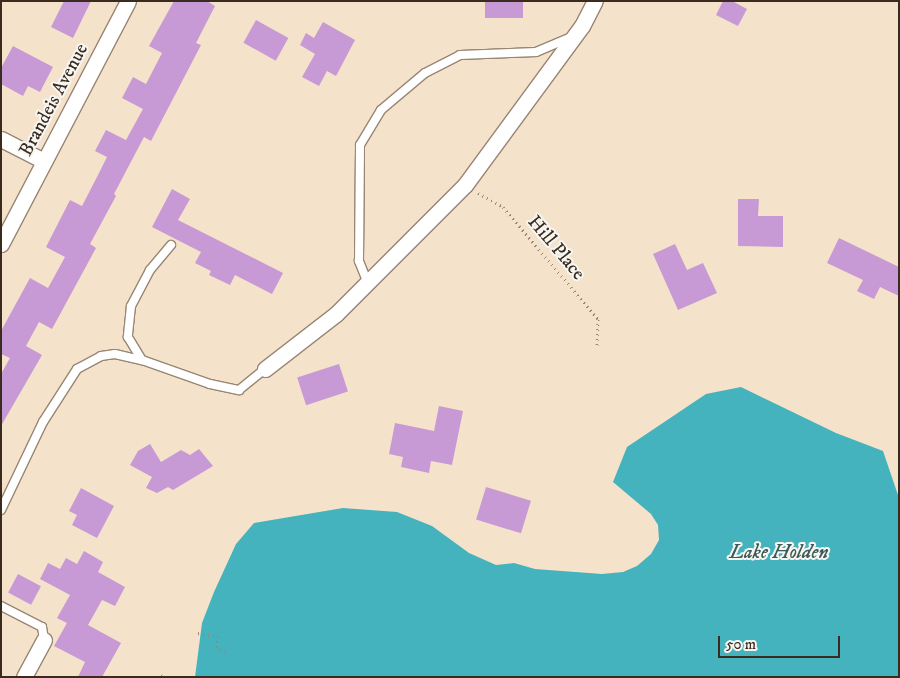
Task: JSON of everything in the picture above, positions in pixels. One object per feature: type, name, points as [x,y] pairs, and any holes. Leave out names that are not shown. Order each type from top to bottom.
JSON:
[{"type":"street","name":"Brandeis Avenue","points":[[1,244],[128,1]]},
{"type":"street","points":[[265,369],[336,314],[465,184],[575,36],[595,1]]},
{"type":"street","points":[[1,139],[44,161]]},
{"type":"street","points":[[24,677],[44,640]]},
{"type":"lane","points":[[367,281],[359,261],[360,145],[381,110],[425,73],[460,55],[536,52],[575,36]]},
{"type":"lane","points":[[142,360],[128,337],[131,306],[150,270],[171,245]]},
{"type":"lane","points":[[1,510],[43,422],[77,369],[100,356],[115,354],[142,360],[210,384],[239,390],[265,369]]},
{"type":"lane","points":[[1,606],[42,627],[44,640]]},
{"type":"path","name":"Hill Place","points":[[465,184],[504,208],[598,319],[596,347]]},
{"type":"path","points":[[198,633],[218,636],[216,646],[226,651]]},
{"type":"water","name":"Lake Holden","points":[[741,387],[836,433],[883,451],[899,498],[899,677],[195,677],[202,623],[236,544],[254,523],[343,508],[397,512],[432,526],[469,553],[496,565],[514,563],[535,569],[602,574],[623,572],[637,566],[651,554],[659,540],[658,525],[651,514],[613,482],[627,447],[706,394]]},
{"type":"building","points":[[64,1],[91,1],[73,38],[51,27]]},
{"type":"building","points":[[174,1],[207,1],[215,6],[196,43],[201,45],[151,141],[144,137],[114,194],[116,196],[90,244],[96,248],[52,329],[39,322],[26,346],[42,355],[1,426],[1,374],[10,358],[1,354],[1,331],[30,278],[48,288],[65,257],[46,247],[70,200],[82,206],[98,175],[107,157],[95,151],[106,130],[126,140],[143,109],[122,98],[133,77],[146,84],[162,53],[149,46]]},
{"type":"building","points":[[485,1],[523,1],[523,18],[485,18]]},
{"type":"building","points":[[723,1],[732,1],[747,9],[738,26],[716,15]]},
{"type":"building","points":[[256,20],[288,38],[276,61],[243,43]]},
{"type":"building","points":[[323,22],[355,40],[336,76],[327,71],[319,86],[302,77],[315,54],[300,45],[306,33],[314,38]]},
{"type":"building","points":[[13,46],[53,67],[40,92],[28,86],[23,96],[1,84],[1,68]]},
{"type":"building","points":[[172,189],[190,199],[178,220],[283,273],[272,294],[235,275],[230,285],[209,275],[211,271],[195,263],[201,252],[152,227]]},
{"type":"building","points":[[738,199],[759,199],[758,216],[783,216],[783,247],[738,246]]},
{"type":"building","points":[[839,238],[899,267],[899,296],[880,287],[874,299],[857,291],[863,280],[827,263]]},
{"type":"building","points":[[675,244],[687,270],[703,263],[717,293],[678,310],[653,254]]},
{"type":"building","points":[[339,364],[348,392],[306,405],[297,378]]},
{"type":"building","points":[[439,406],[463,411],[452,465],[431,461],[429,473],[401,467],[403,457],[389,454],[395,423],[434,431]]},
{"type":"building","points":[[150,444],[161,462],[181,450],[190,455],[199,449],[213,466],[173,490],[168,487],[157,493],[146,488],[152,477],[130,465],[138,451]]},
{"type":"building","points":[[486,487],[531,501],[521,533],[476,520]]},
{"type":"building","points":[[81,488],[114,506],[97,538],[72,525],[77,515],[69,511]]},
{"type":"building","points":[[84,551],[103,562],[98,572],[125,587],[115,606],[102,600],[88,625],[121,643],[102,677],[78,677],[85,662],[54,646],[67,623],[57,618],[70,595],[40,579],[48,563],[60,569],[66,558],[77,564]]},
{"type":"building","points":[[18,574],[41,586],[31,605],[8,593]]}]
